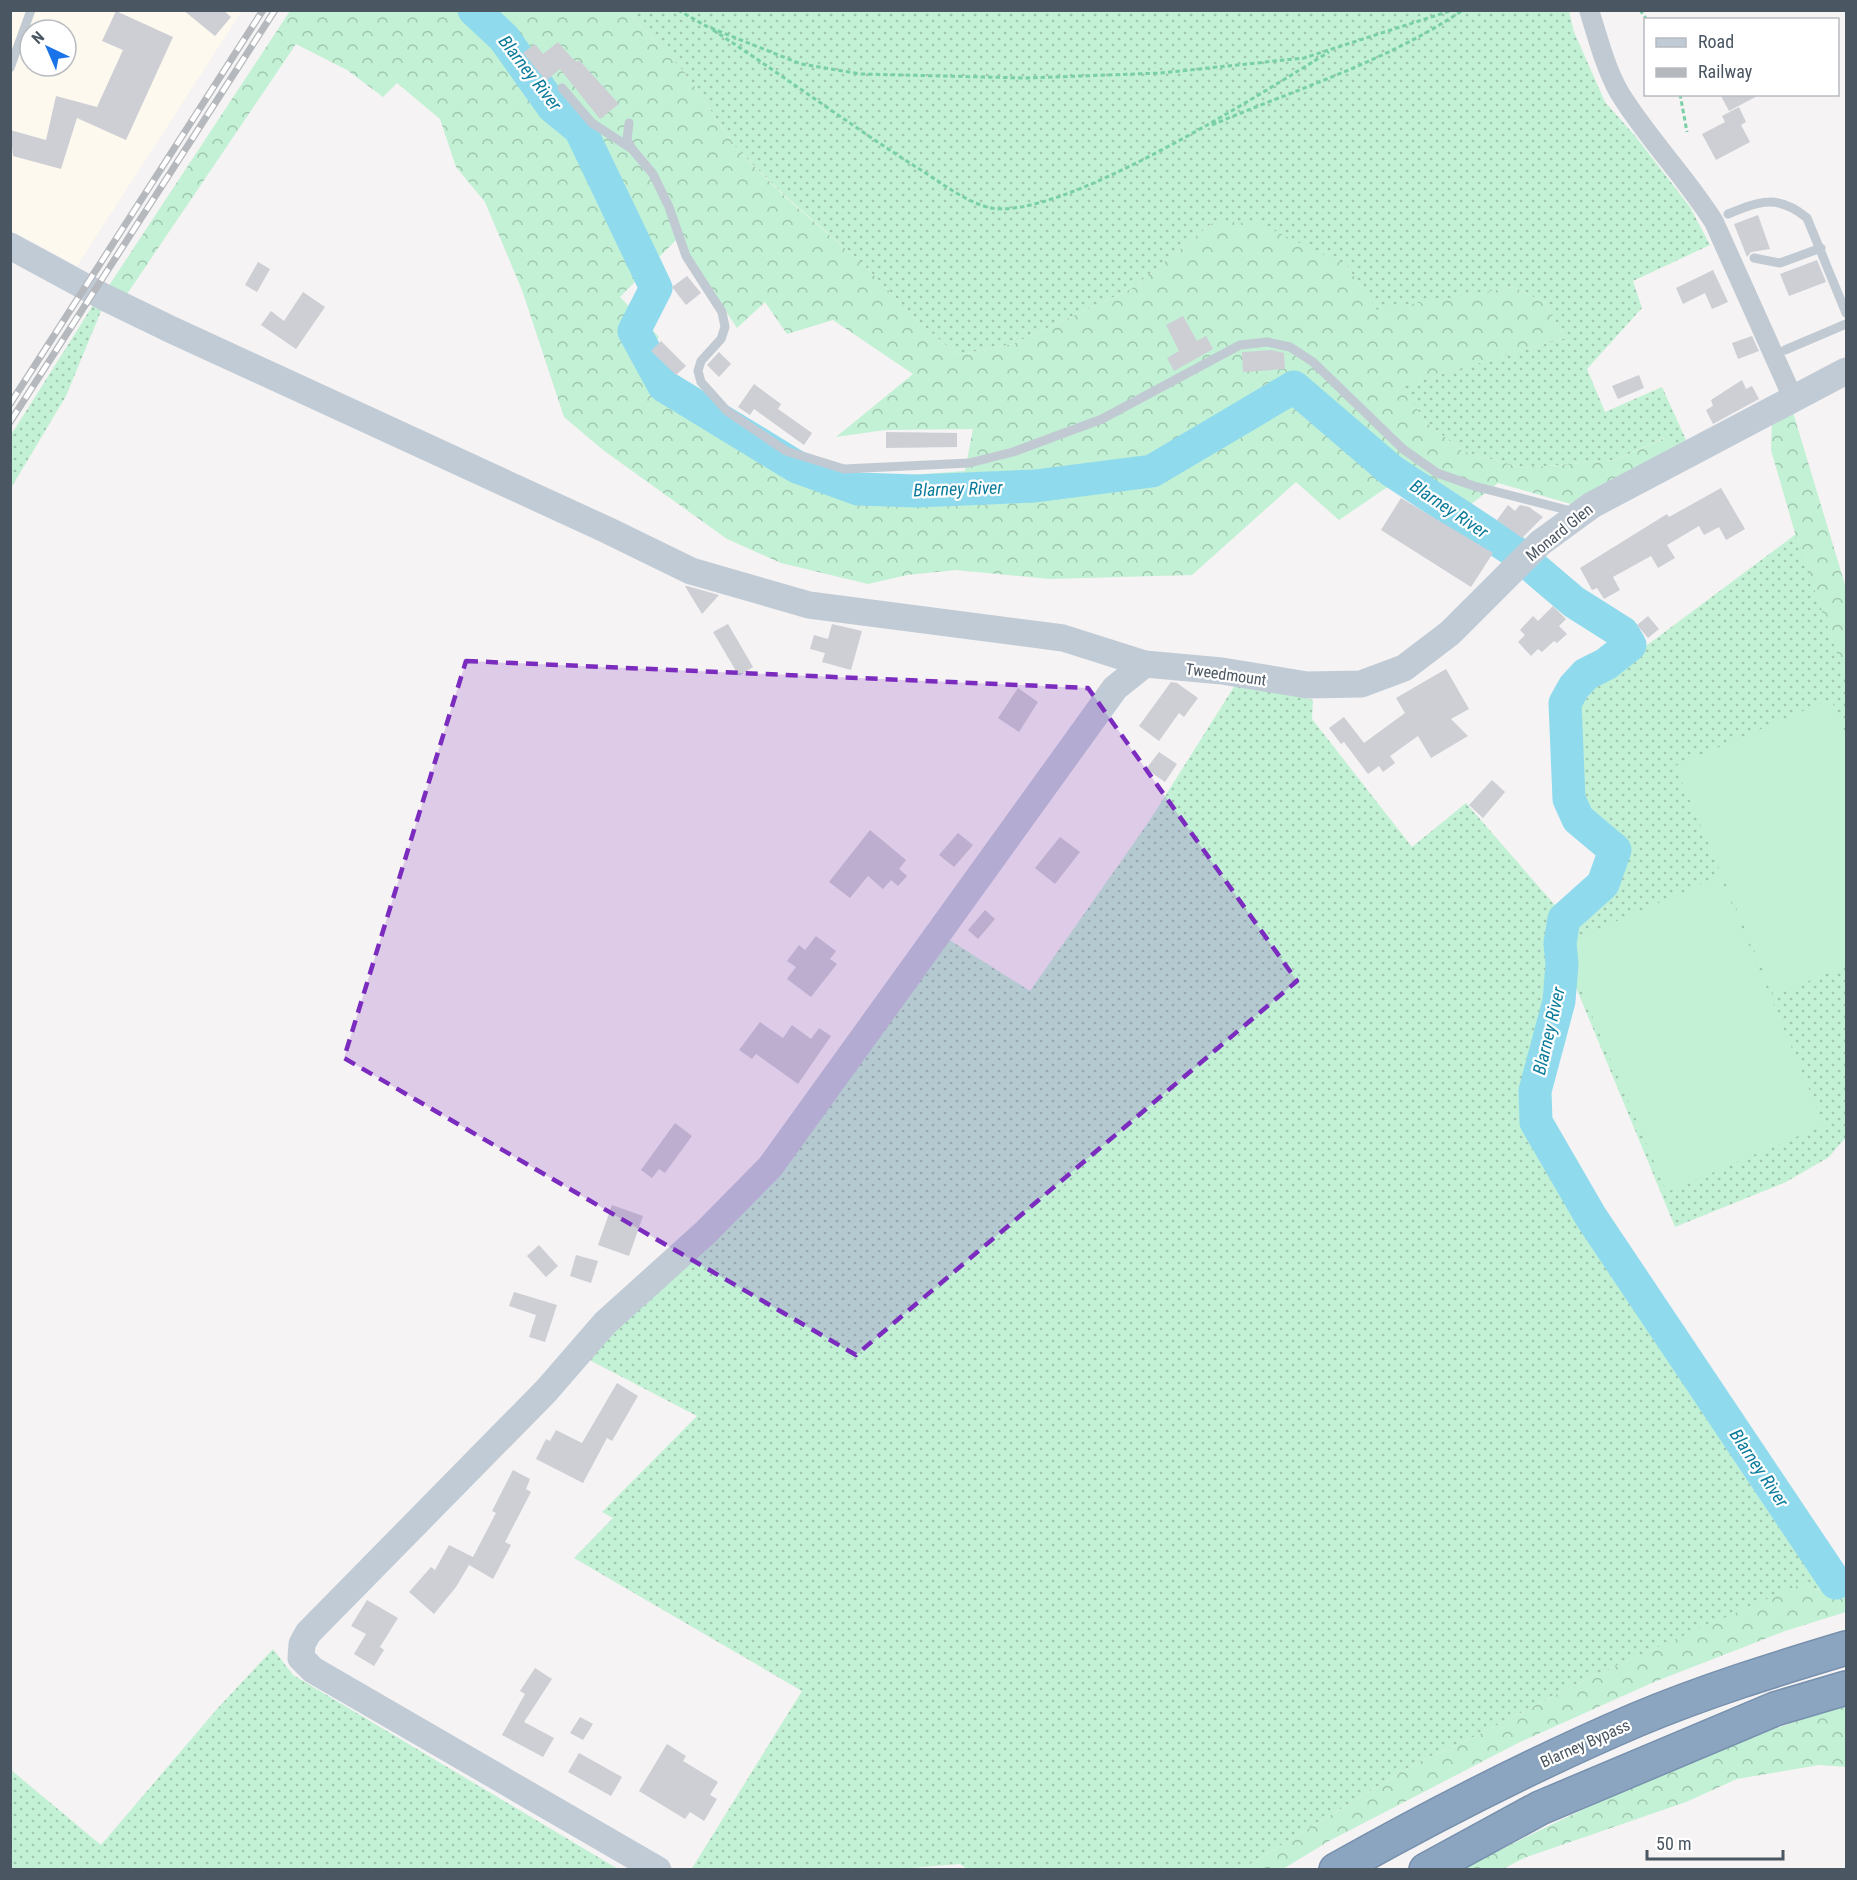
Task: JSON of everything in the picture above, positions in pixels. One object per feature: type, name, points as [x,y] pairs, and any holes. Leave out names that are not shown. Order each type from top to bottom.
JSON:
[{"type":"highway","name":"Blarney Bypass","points":[[1336,1869],[1517,1774],[1638,1719],[1749,1677],[1846,1648]]},
{"type":"highway","points":[[1426,1869],[1540,1808],[1775,1709],[1846,1688]]},
{"type":"street","points":[[1589,10],[1605,61],[1618,90],[1697,195],[1714,222],[1793,398]]},
{"type":"street","name":"Tweedmount","points":[[10,246],[104,297],[172,330],[596,525],[691,572],[809,605],[1063,638],[1145,664],[1222,671],[1307,685]]},
{"type":"street","name":"Monard Glen","points":[[1307,685],[1361,684],[1404,668],[1450,633],[1540,543],[1592,505],[1846,371]]},
{"type":"street","points":[[658,1869],[313,1670],[301,1658],[302,1644],[309,1633],[546,1391],[605,1323],[706,1232],[770,1167],[1115,688],[1145,664]]},
{"type":"lane","points":[[10,68],[31,10]]},
{"type":"lane","points":[[562,88],[592,123],[632,149]]},
{"type":"lane","points":[[629,123],[627,140],[653,174],[669,207],[686,256],[722,312],[725,327],[721,339],[701,361],[698,371],[701,382],[727,411],[786,451],[844,469],[969,463],[1013,452],[1102,419],[1240,345],[1267,342],[1290,347],[1313,362],[1403,449],[1437,473],[1474,486],[1580,514]]},
{"type":"lane","points":[[1728,214],[1756,202],[1774,201],[1786,204],[1807,218],[1846,313]]},
{"type":"lane","points":[[1754,258],[1780,263],[1821,248]]},
{"type":"lane","points":[[1785,350],[1846,324]]},
{"type":"path","points":[[678,10],[771,68],[866,136],[956,192],[988,207],[1051,201],[1202,129],[1367,63],[1433,30],[1463,10]]},
{"type":"path","points":[[706,26],[801,64],[861,74],[1026,78],[1161,73],[1304,58],[1453,10]]},
{"type":"path","points":[[1202,129],[1334,49]]},
{"type":"path","points":[[1680,96],[1687,132]]},
{"type":"highlighted area","points":[[466,661],[1088,688],[1297,981],[856,1355],[344,1058]]},
{"type":"shaded area","points":[[10,11],[242,11],[77,266],[11,230]]},
{"type":"green space","points":[[290,11],[627,11],[686,74],[737,149],[784,196],[862,263],[917,320],[957,355],[1013,344],[1131,289],[1215,221],[1261,224],[1347,266],[1377,310],[1514,287],[1545,303],[1565,338],[1401,386],[1427,423],[1462,451],[1523,468],[1615,460],[1665,438],[1678,450],[1578,506],[1498,483],[1450,521],[1392,484],[1339,520],[1296,482],[1192,575],[1050,579],[956,570],[907,575],[868,584],[781,563],[727,539],[603,450],[564,417],[522,290],[485,202],[456,167],[440,119],[397,83],[383,97],[347,70],[296,44],[125,297],[108,287]],"holes":[[[678,238],[737,328],[765,302],[787,334],[833,320],[913,374],[836,437],[885,430],[973,429],[965,471],[869,478],[798,464],[722,416],[648,350],[659,337],[620,297]]]},
{"type":"green space","points":[[627,11],[1569,11],[1574,32],[1605,102],[1636,137],[1690,207],[1710,245],[1633,281],[1642,308],[1587,369],[1605,412],[1662,387],[1687,442],[1676,448],[1664,438],[1615,460],[1523,468],[1462,451],[1427,423],[1400,386],[1565,338],[1545,303],[1514,287],[1377,311],[1347,266],[1215,221],[1131,289],[1013,344],[957,355],[918,321],[862,263],[784,195],[737,149],[686,74]]},
{"type":"green space","points":[[95,302],[104,304],[66,396],[11,488],[11,435]]},
{"type":"green space","points":[[1792,409],[1846,588],[1846,678],[1799,547],[1771,450],[1772,420]]},
{"type":"green space","points":[[1796,534],[1846,677],[1846,1137],[1829,1157],[1786,1182],[1675,1227],[1570,973],[1562,945],[1611,886],[1622,858],[1622,844],[1593,821],[1582,796],[1572,755],[1576,713],[1599,681]]},
{"type":"green space","points":[[1237,682],[1313,700],[1312,719],[1412,847],[1466,803],[1560,911],[1562,964],[1559,1000],[1535,1091],[1536,1122],[1610,1246],[1836,1583],[1816,1590],[1808,1582],[1592,1676],[1476,1736],[1418,1762],[1242,1869],[969,1870],[960,1864],[887,1870],[691,1870],[802,1691],[574,1558],[613,1518],[602,1512],[697,1416],[576,1353],[706,1232],[948,939],[1030,991],[1150,820]]},
{"type":"green space","points":[[1831,699],[1846,736],[1846,965],[1774,996],[1675,766]]},
{"type":"green space","points":[[1720,876],[1824,1125],[1667,1192],[1562,945]]},
{"type":"green space","points":[[1808,1581],[1816,1590],[1846,1584],[1846,1612],[1785,1631],[1654,1682],[1520,1742],[1329,1841],[1283,1869],[1242,1869],[1418,1762],[1476,1736],[1592,1676]]},
{"type":"green space","points":[[273,1649],[293,1675],[618,1869],[11,1869],[11,1770],[101,1845],[217,1709]]},
{"type":"green space","points":[[1846,1705],[1846,1767],[1819,1765],[1737,1779],[1686,1802],[1524,1858],[1503,1869],[1460,1870],[1650,1779],[1747,1739]]},
{"type":"building","points":[[183,10],[223,10],[231,17],[215,36]]},
{"type":"building","points":[[116,11],[173,37],[126,140],[77,118],[61,169],[13,156],[10,130],[46,140],[56,96],[97,107],[123,50],[102,41]]},
{"type":"building","points":[[558,42],[572,58],[577,62],[579,60],[619,104],[600,119],[560,69],[546,81],[523,53],[535,44],[543,54]]},
{"type":"building","points":[[1721,96],[1757,96],[1729,111]]},
{"type":"building","points":[[1739,107],[1746,122],[1741,125],[1750,142],[1716,160],[1702,134],[1725,122],[1722,116]]},
{"type":"building","points":[[1758,215],[1770,249],[1751,252],[1747,257],[1734,224]]},
{"type":"building","points":[[1817,260],[1826,282],[1789,296],[1780,274]]},
{"type":"building","points":[[258,262],[270,269],[257,292],[245,285]]},
{"type":"building","points":[[1713,270],[1728,302],[1712,309],[1705,293],[1683,304],[1676,288]]},
{"type":"building","points":[[687,276],[701,293],[686,305],[672,287]]},
{"type":"building","points":[[303,292],[325,307],[296,349],[261,325],[271,311],[284,321]]},
{"type":"building","points":[[1183,316],[1197,341],[1206,336],[1213,349],[1174,371],[1167,358],[1179,351],[1166,325]]},
{"type":"building","points":[[1752,336],[1759,351],[1738,359],[1732,343]]},
{"type":"building","points":[[661,341],[686,366],[676,375],[651,351]]},
{"type":"building","points":[[1272,350],[1284,353],[1285,369],[1243,372],[1242,352]]},
{"type":"building","points":[[719,352],[731,364],[719,377],[707,365]]},
{"type":"building","points":[[1639,375],[1644,388],[1618,399],[1612,386]]},
{"type":"building","points":[[1742,380],[1746,389],[1752,386],[1759,399],[1713,424],[1706,410],[1713,406],[1711,400]]},
{"type":"building","points":[[754,384],[781,404],[778,409],[812,433],[804,445],[754,409],[750,415],[738,407]]},
{"type":"building","points":[[886,432],[957,433],[957,447],[886,448]]},
{"type":"building","points":[[1721,488],[1745,529],[1726,540],[1719,527],[1704,535],[1699,526],[1667,545],[1675,558],[1658,568],[1651,556],[1613,577],[1620,590],[1604,599],[1597,588],[1592,590],[1580,568],[1667,514],[1669,517]]},
{"type":"building","points":[[1401,498],[1493,553],[1471,587],[1381,530]]},
{"type":"building","points":[[1508,505],[1515,511],[1520,505],[1529,507],[1543,517],[1522,538],[1497,520]]},
{"type":"building","points":[[685,586],[687,586],[719,595],[702,614]]},
{"type":"building","points":[[1553,606],[1566,619],[1559,626],[1567,634],[1557,643],[1554,641],[1542,652],[1538,649],[1531,656],[1518,642],[1525,635],[1520,630],[1533,616],[1538,621]]},
{"type":"building","points":[[1648,616],[1659,629],[1648,638],[1637,625]]},
{"type":"building","points":[[728,624],[753,667],[739,676],[713,632]]},
{"type":"building","points":[[832,624],[862,631],[851,670],[822,662],[825,653],[810,649],[814,635],[828,639]]},
{"type":"building","points":[[1446,669],[1469,709],[1451,719],[1468,736],[1431,758],[1418,736],[1390,756],[1395,763],[1383,772],[1379,766],[1368,774],[1344,742],[1341,744],[1329,728],[1344,717],[1364,743],[1405,713],[1396,698]]},
{"type":"building","points":[[1171,682],[1177,683],[1198,698],[1184,717],[1179,713],[1159,741],[1139,726]]},
{"type":"building","points":[[1018,688],[1038,702],[1019,732],[998,718]]},
{"type":"building","points":[[1159,752],[1177,764],[1165,782],[1146,769]]},
{"type":"building","points":[[1492,780],[1505,792],[1483,818],[1469,805]]},
{"type":"building","points":[[870,830],[906,860],[899,869],[907,876],[898,886],[891,880],[883,889],[868,876],[850,898],[829,882]]},
{"type":"building","points":[[958,833],[973,845],[954,867],[939,855]]},
{"type":"building","points":[[1060,837],[1080,852],[1055,884],[1035,868]]},
{"type":"building","points":[[985,910],[995,919],[978,939],[968,930]]},
{"type":"building","points":[[816,936],[836,951],[830,959],[837,964],[811,997],[787,979],[796,967],[787,961],[799,945],[805,950]]},
{"type":"building","points":[[760,1022],[783,1038],[792,1025],[811,1039],[819,1028],[831,1036],[798,1084],[756,1054],[752,1059],[739,1050]]},
{"type":"building","points":[[675,1123],[692,1136],[665,1173],[659,1169],[652,1178],[641,1170]]},
{"type":"building","points":[[612,1205],[643,1216],[629,1256],[598,1245]]},
{"type":"building","points":[[539,1245],[558,1266],[546,1277],[527,1256]]},
{"type":"building","points":[[576,1255],[598,1261],[591,1283],[570,1276]]},
{"type":"building","points":[[514,1292],[557,1305],[545,1342],[529,1337],[536,1315],[509,1306]]},
{"type":"building","points":[[617,1383],[638,1396],[612,1441],[607,1438],[583,1483],[536,1459],[546,1439],[550,1441],[556,1430],[582,1443]]},
{"type":"building","points":[[513,1470],[530,1479],[526,1489],[531,1492],[505,1542],[511,1545],[493,1579],[469,1565],[456,1587],[434,1614],[409,1592],[431,1567],[435,1570],[449,1545],[473,1557],[496,1513],[492,1511]]},
{"type":"building","points":[[367,1600],[398,1618],[380,1647],[384,1650],[374,1666],[354,1654],[366,1634],[351,1626]]},
{"type":"building","points":[[535,1668],[552,1679],[524,1722],[554,1738],[543,1757],[502,1735],[525,1694],[520,1691]]},
{"type":"building","points":[[580,1717],[593,1724],[583,1740],[570,1733]]},
{"type":"building","points":[[667,1744],[686,1756],[683,1761],[718,1782],[710,1795],[717,1799],[704,1821],[690,1812],[685,1819],[639,1791]]},
{"type":"building","points":[[579,1753],[622,1777],[611,1796],[568,1772]]},
{"type":"waterway","name":"Blarney River","points":[[474,10],[504,38],[553,107],[580,129],[656,288],[634,331],[664,386],[797,467],[858,489],[917,491],[1035,486],[1152,471],[1294,387],[1392,471],[1514,551],[1574,602],[1623,633],[1630,645],[1606,664],[1586,674],[1574,687],[1565,703],[1569,799],[1578,819],[1615,850],[1603,884],[1564,919],[1560,943],[1562,964],[1559,1001],[1535,1091],[1536,1122],[1591,1217],[1836,1583]]},
{"type":"railway","points":[[10,404],[263,10]]},
{"type":"railway","points":[[10,422],[275,10]]}]
